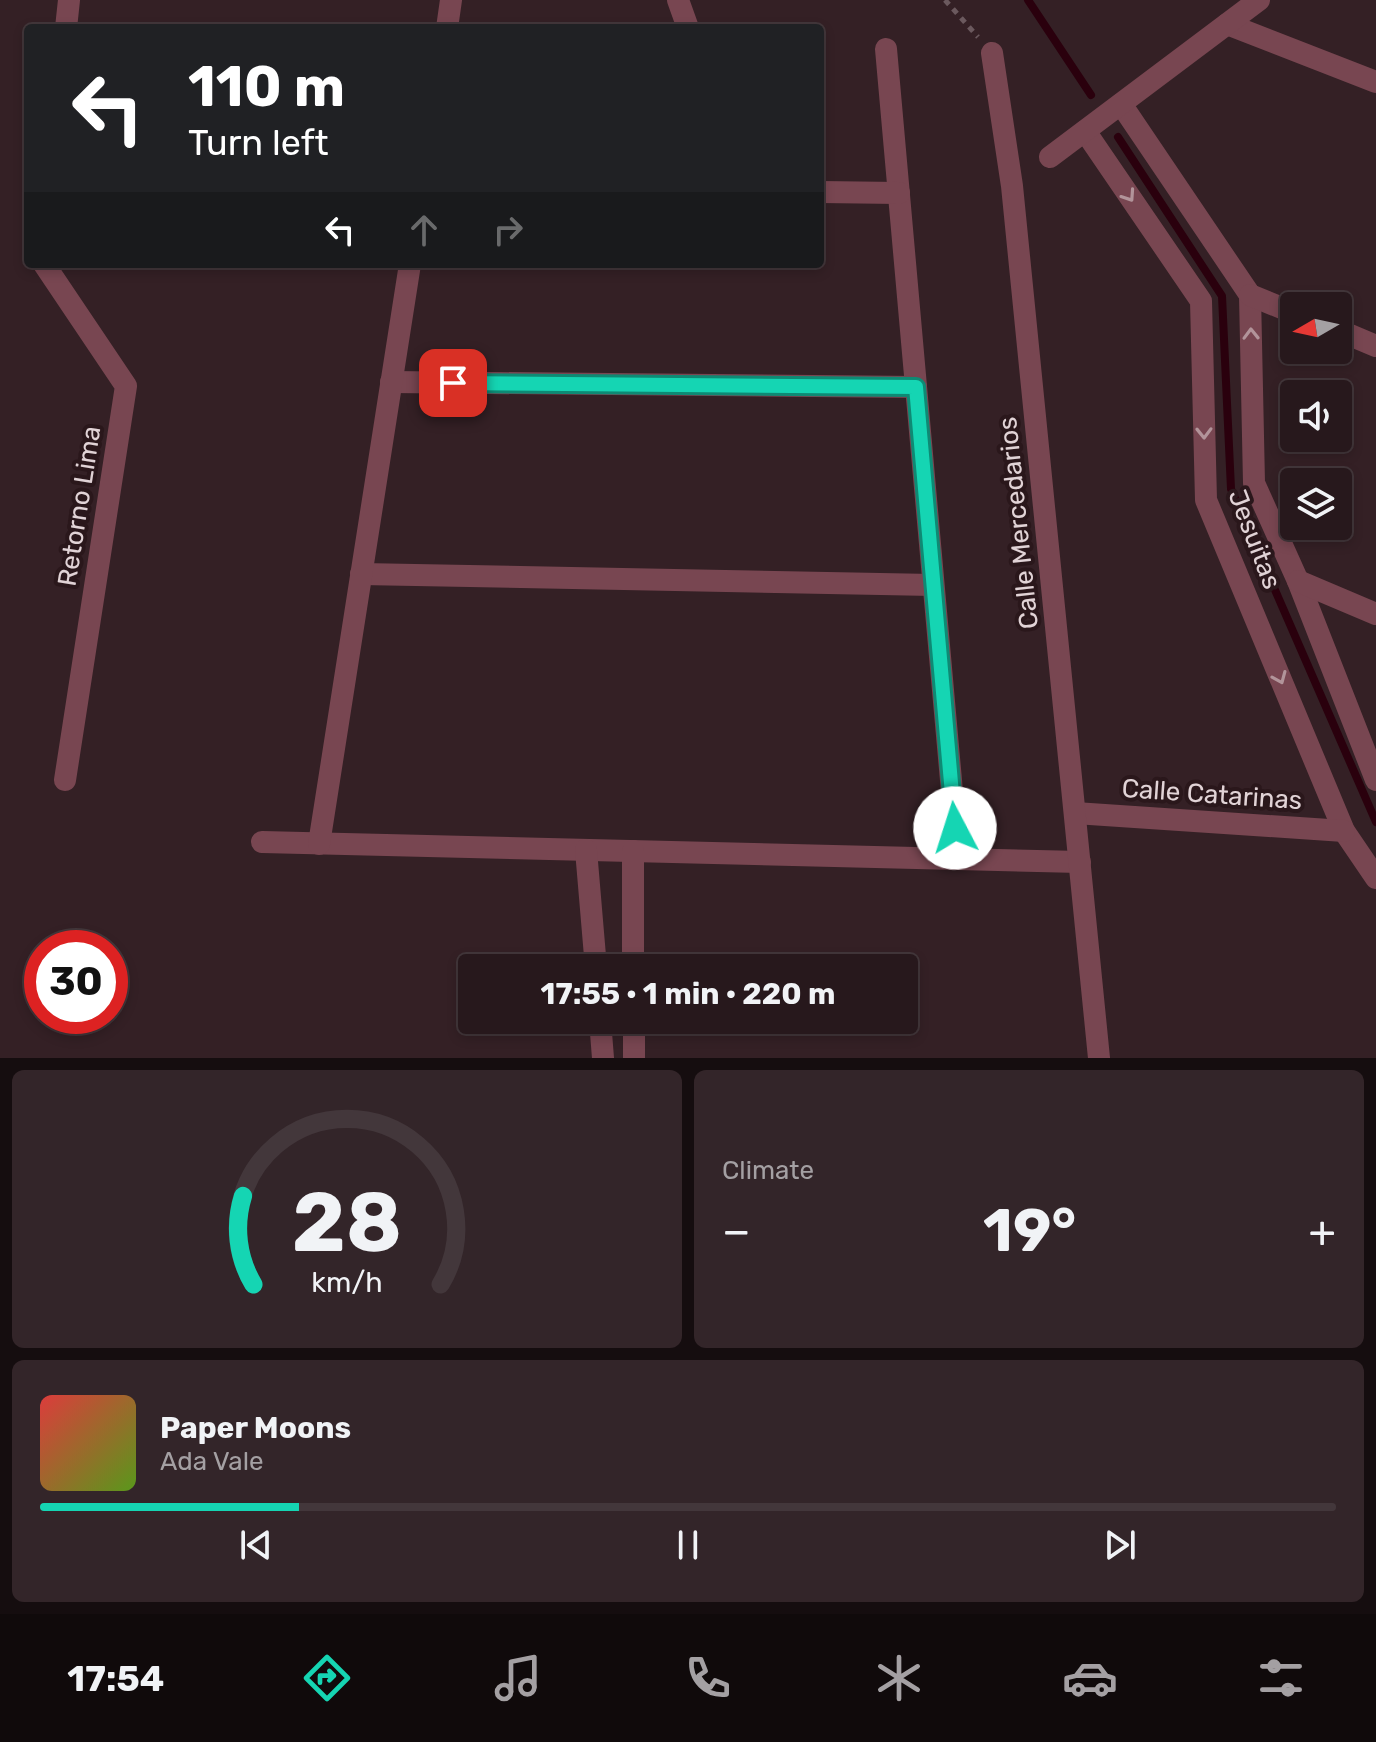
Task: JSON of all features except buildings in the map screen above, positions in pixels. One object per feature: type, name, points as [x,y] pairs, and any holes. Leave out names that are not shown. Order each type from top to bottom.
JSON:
[{"type":"street","points":[[66,24],[69,0]]},
{"type":"street","points":[[448,24],[451,0]]},
{"type":"street","points":[[678,0],[687,24]]},
{"type":"street","points":[[1050,157],[1259,0]]},
{"type":"street","points":[[1227,24],[1376,82]]},
{"type":"street","points":[[886,49],[958,859]]},
{"type":"street","name":"Calle Mercedarios","points":[[992,53],[1012,186],[1099,1058]]},
{"type":"street","points":[[1121,104],[1250,295],[1280,307]]},
{"type":"street","name":"Jesuitas","points":[[1085,131],[1201,301],[1206,500],[1344,831],[1376,878]]},
{"type":"street","points":[[824,192],[899,193]]},
{"type":"street","name":"Retorno Lima","points":[[47,268],[126,386],[65,780]]},
{"type":"street","points":[[319,844],[409,268]]},
{"type":"street","name":"Jesuitas","points":[[1250,295],[1254,483],[1298,581],[1376,780]]},
{"type":"street","points":[[1352,336],[1376,346]]},
{"type":"street","points":[[391,382],[916,387]]},
{"type":"street","points":[[361,574],[933,585]]},
{"type":"street","points":[[1298,581],[1376,614]]},
{"type":"street","name":"Calle Catarinas","points":[[1075,813],[1344,831]]},
{"type":"street","points":[[262,842],[1080,862]]},
{"type":"street","points":[[586,850],[595,954]]},
{"type":"street","points":[[633,851],[633,954]]},
{"type":"street","points":[[601,1034],[603,1058]]},
{"type":"street","points":[[634,1034],[634,1058]]},
{"type":"path","points":[[945,0],[992,53]]},
{"type":"waterway","points":[[1028,0],[1091,95]]},
{"type":"waterway","points":[[1118,137],[1222,296],[1231,489],[1376,822]]},
{"type":"route","points":[[453,383],[916,387],[955,828]]}]
